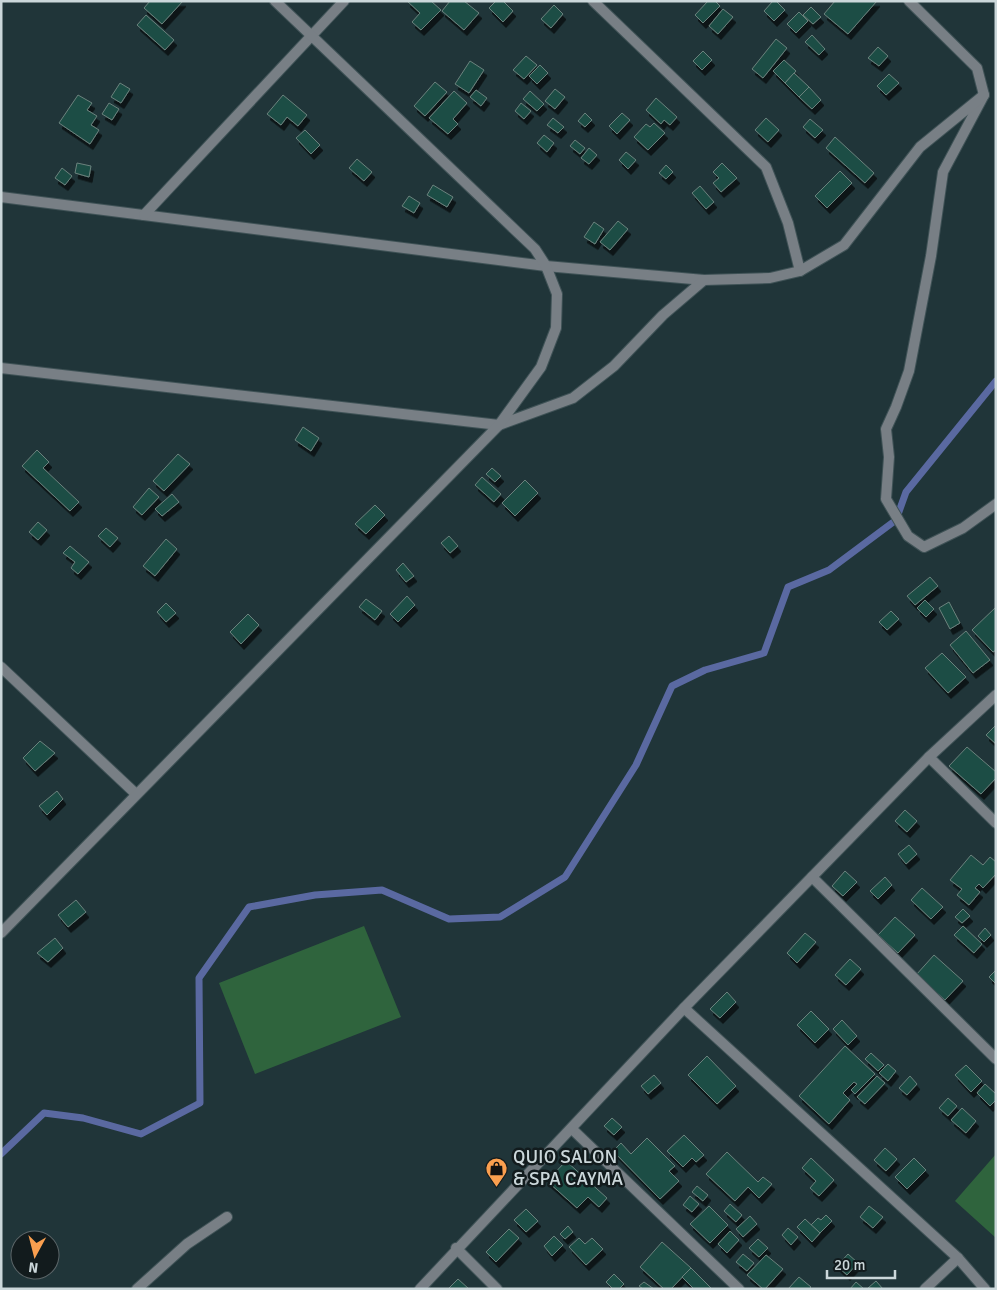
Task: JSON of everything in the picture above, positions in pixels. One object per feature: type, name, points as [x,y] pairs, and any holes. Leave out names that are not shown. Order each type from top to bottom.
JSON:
[{"type":"street","points":[[1,933],[499,425],[541,367],[556,328],[556,294],[546,266],[535,249],[275,1]]},
{"type":"street","points":[[144,215],[344,1]]},
{"type":"street","points":[[593,1],[766,167],[788,223],[800,271]]},
{"type":"street","points":[[909,1],[977,68],[984,95],[943,172],[931,256],[909,371],[886,429],[889,457],[886,499],[908,536],[924,547],[963,528],[996,504]]},
{"type":"street","points":[[1,197],[546,266],[704,280],[770,278],[800,271],[844,245],[920,147],[984,95]]},
{"type":"street","points":[[1,368],[499,425],[573,398],[614,366],[663,315],[704,280]]},
{"type":"street","points":[[1,667],[136,794]]},
{"type":"street","points":[[420,1289],[456,1248],[572,1129],[684,1008],[929,757],[996,695]]},
{"type":"street","points":[[929,757],[996,823]]},
{"type":"street","points":[[812,877],[996,1060]]},
{"type":"street","points":[[684,1008],[958,1258],[985,1289]]},
{"type":"street","points":[[572,1129],[739,1289]]},
{"type":"street","points":[[137,1289],[187,1244],[227,1217]]},
{"type":"street","points":[[456,1248],[497,1289]]},
{"type":"street","points":[[926,1289],[958,1258]]},
{"type":"green space","points":[[364,926],[401,1017],[255,1074],[219,983]]},
{"type":"green space","points":[[996,1154],[996,1238],[955,1201]]},
{"type":"building","points":[[150,1],[183,1],[162,24],[144,8]]},
{"type":"building","points":[[407,1],[431,1],[441,10],[421,30],[412,22],[420,13]]},
{"type":"building","points":[[450,1],[464,1],[479,13],[464,30],[442,11]]},
{"type":"building","points":[[496,1],[503,1],[513,11],[503,22],[489,8]]},
{"type":"building","points":[[708,1],[715,1],[720,6],[703,23],[695,15]]},
{"type":"building","points":[[773,1],[776,1],[785,10],[774,21],[764,11]]},
{"type":"building","points":[[835,1],[877,1],[848,34],[824,14]]},
{"type":"building","points":[[554,5],[563,14],[551,28],[541,19]]},
{"type":"building","points":[[811,7],[821,17],[813,24],[803,15]]},
{"type":"building","points":[[723,9],[733,17],[718,34],[709,26]]},
{"type":"building","points":[[799,12],[808,21],[796,33],[787,24]]},
{"type":"building","points":[[146,15],[174,40],[165,50],[137,25]]},
{"type":"building","points":[[812,35],[825,49],[819,55],[805,42]]},
{"type":"building","points":[[776,39],[787,48],[763,78],[752,69]]},
{"type":"building","points":[[878,47],[888,56],[879,66],[868,58]]},
{"type":"building","points":[[703,51],[712,60],[702,70],[693,61]]},
{"type":"building","points":[[526,56],[537,65],[524,79],[513,70]]},
{"type":"building","points":[[784,60],[796,71],[785,83],[773,71]]},
{"type":"building","points":[[470,61],[484,70],[469,93],[455,84]]},
{"type":"building","points":[[540,65],[548,73],[537,84],[529,76]]},
{"type":"building","points":[[794,73],[809,87],[799,97],[785,83]]},
{"type":"building","points":[[889,74],[899,83],[886,95],[877,86]]},
{"type":"building","points":[[435,82],[447,92],[425,116],[414,106]]},
{"type":"building","points":[[120,83],[130,89],[121,103],[111,97]]},
{"type":"building","points":[[809,87],[821,100],[812,109],[799,97]]},
{"type":"building","points":[[555,89],[565,97],[555,109],[545,101]]},
{"type":"building","points":[[476,90],[487,98],[481,106],[470,97]]},
{"type":"building","points":[[454,91],[467,103],[453,119],[458,124],[448,134],[429,118]]},
{"type":"building","points":[[530,91],[544,104],[537,111],[523,99]]},
{"type":"building","points":[[78,95],[92,103],[87,110],[97,116],[91,125],[99,130],[90,144],[59,123]]},
{"type":"building","points":[[283,95],[307,115],[298,126],[287,117],[281,125],[267,114]]},
{"type":"building","points":[[656,98],[677,117],[670,125],[664,120],[661,124],[646,110]]},
{"type":"building","points":[[109,103],[119,109],[112,120],[102,114]]},
{"type":"building","points":[[521,103],[531,111],[524,119],[515,111]]},
{"type":"building","points":[[585,113],[592,120],[585,127],[578,121]]},
{"type":"building","points":[[622,113],[630,120],[617,134],[609,126]]},
{"type":"building","points":[[553,118],[564,127],[558,133],[547,125]]},
{"type":"building","points":[[766,118],[779,130],[768,142],[755,130]]},
{"type":"building","points":[[810,119],[823,130],[815,138],[803,127]]},
{"type":"building","points":[[654,123],[665,133],[648,150],[634,137],[646,124],[650,127]]},
{"type":"building","points":[[305,130],[320,145],[311,154],[296,138]]},
{"type":"building","points":[[544,135],[554,143],[547,152],[537,143]]},
{"type":"building","points":[[835,137],[874,173],[865,183],[826,148]]},
{"type":"building","points":[[575,140],[585,148],[580,154],[570,146]]},
{"type":"building","points":[[589,148],[597,155],[589,164],[581,158]]},
{"type":"building","points":[[626,152],[636,160],[628,169],[619,160]]},
{"type":"building","points":[[357,159],[372,172],[364,181],[349,168]]},
{"type":"building","points":[[77,163],[91,166],[89,177],[75,173]]},
{"type":"building","points":[[722,163],[737,178],[721,192],[713,183],[719,178],[713,172]]},
{"type":"building","points":[[666,165],[673,172],[666,179],[659,173]]},
{"type":"building","points":[[62,168],[72,176],[65,185],[55,178]]},
{"type":"building","points":[[840,171],[852,183],[827,208],[815,196]]},
{"type":"building","points":[[433,185],[453,197],[447,207],[427,195]]},
{"type":"building","points":[[700,186],[714,202],[706,209],[692,193]]},
{"type":"building","points":[[409,196],[420,203],[414,213],[402,206]]},
{"type":"building","points":[[618,221],[628,229],[610,250],[600,242]]},
{"type":"building","points":[[594,222],[604,229],[595,244],[584,237]]},
{"type":"building","points":[[303,427],[319,438],[311,451],[295,440]]},
{"type":"building","points":[[37,450],[49,462],[43,468],[79,502],[70,511],[22,466]]},
{"type":"building","points":[[178,454],[190,464],[164,491],[153,481]]},
{"type":"building","points":[[492,468],[501,476],[495,482],[486,474]]},
{"type":"building","points":[[482,477],[501,494],[494,502],[475,485]]},
{"type":"building","points":[[525,480],[538,493],[515,516],[502,503]]},
{"type":"building","points":[[149,488],[159,497],[142,515],[133,507]]},
{"type":"building","points":[[172,494],[179,502],[162,516],[155,509]]},
{"type":"building","points":[[375,505],[385,515],[366,534],[355,524]]},
{"type":"building","points":[[38,522],[47,530],[38,540],[29,532]]},
{"type":"building","points":[[106,528],[118,538],[110,547],[98,536]]},
{"type":"building","points":[[449,536],[458,546],[450,553],[441,543]]},
{"type":"building","points":[[166,539],[177,549],[155,576],[143,566]]},
{"type":"building","points":[[70,546],[89,562],[78,574],[71,568],[75,562],[63,553]]},
{"type":"building","points":[[403,563],[414,576],[406,582],[396,570]]},
{"type":"building","points":[[930,577],[938,586],[915,605],[907,596]]},
{"type":"building","points":[[407,596],[415,605],[398,622],[390,614]]},
{"type":"building","points":[[366,599],[382,611],[375,620],[359,607]]},
{"type":"building","points":[[925,600],[934,609],[926,617],[917,608]]},
{"type":"building","points":[[949,602],[960,623],[950,629],[939,608]]},
{"type":"building","points":[[166,603],[176,613],[166,622],[157,612]]},
{"type":"building","points":[[996,607],[996,650],[993,652],[972,630]]},
{"type":"building","points":[[891,611],[899,619],[887,630],[879,622]]},
{"type":"building","points":[[248,614],[259,625],[241,644],[230,632]]},
{"type":"building","points":[[966,631],[990,660],[973,673],[950,645]]},
{"type":"building","points":[[942,653],[966,677],[948,693],[925,668]]},
{"type":"building","points":[[996,725],[996,744],[986,735]]},
{"type":"building","points":[[40,741],[55,753],[35,771],[23,758]]},
{"type":"building","points":[[967,747],[996,772],[996,778],[981,794],[949,766]]},
{"type":"building","points":[[57,791],[63,799],[47,815],[39,806]]},
{"type":"building","points":[[905,810],[917,821],[907,832],[895,821]]},
{"type":"building","points":[[909,845],[917,854],[906,864],[898,854]]},
{"type":"building","points":[[971,855],[983,865],[990,857],[996,862],[996,874],[983,888],[979,884],[975,888],[980,892],[969,905],[957,895],[962,889],[950,880]]},
{"type":"building","points":[[845,871],[857,882],[843,896],[832,886]]},
{"type":"building","points":[[885,877],[892,885],[878,899],[870,891]]},
{"type":"building","points":[[922,888],[943,907],[931,919],[911,900]]},
{"type":"building","points":[[76,900],[86,912],[68,927],[58,915]]},
{"type":"building","points":[[963,909],[970,916],[962,923],[955,917]]},
{"type":"building","points":[[895,917],[915,935],[898,953],[878,935]]},
{"type":"building","points":[[963,926],[982,944],[974,953],[954,935]]},
{"type":"building","points":[[985,928],[991,935],[984,942],[978,936]]},
{"type":"building","points":[[805,933],[816,942],[797,963],[787,953]]},
{"type":"building","points":[[55,938],[63,948],[48,962],[37,953]]},
{"type":"building","points":[[934,955],[963,981],[945,1000],[916,975]]},
{"type":"building","points":[[850,959],[861,969],[846,985],[835,975]]},
{"type":"building","points":[[996,970],[996,984],[989,977]]},
{"type":"building","points":[[727,992],[736,1002],[720,1018],[710,1009]]},
{"type":"building","points":[[811,1011],[829,1029],[815,1043],[797,1025]]},
{"type":"building","points":[[842,1020],[857,1036],[848,1045],[833,1029]]},
{"type":"building","points":[[845,1046],[875,1074],[855,1094],[851,1090],[857,1084],[854,1082],[843,1093],[850,1100],[829,1124],[799,1096]]},
{"type":"building","points":[[871,1053],[884,1065],[878,1071],[865,1059]]},
{"type":"building","points":[[707,1056],[736,1086],[717,1104],[688,1075]]},
{"type":"building","points":[[888,1064],[896,1071],[888,1081],[879,1073]]},
{"type":"building","points":[[966,1065],[982,1081],[971,1092],[955,1075]]},
{"type":"building","points":[[654,1075],[661,1083],[648,1094],[641,1086]]},
{"type":"building","points":[[877,1076],[885,1083],[865,1104],[857,1097]]},
{"type":"building","points":[[910,1076],[917,1084],[907,1095],[899,1088]]},
{"type":"building","points":[[985,1084],[996,1094],[996,1100],[990,1106],[977,1093]]},
{"type":"building","points":[[948,1098],[957,1106],[948,1116],[939,1108]]},
{"type":"building","points":[[962,1108],[976,1121],[966,1133],[951,1120]]},
{"type":"building","points":[[612,1118],[622,1127],[614,1135],[604,1126]]},
{"type":"building","points":[[684,1135],[704,1155],[696,1162],[692,1158],[683,1167],[667,1151]]},
{"type":"building","points":[[647,1138],[675,1166],[669,1171],[679,1181],[660,1199],[613,1151],[621,1143],[631,1154]]},
{"type":"building","points":[[885,1148],[897,1159],[886,1171],[874,1160]]},
{"type":"building","points":[[727,1152],[758,1182],[763,1177],[772,1184],[759,1198],[748,1187],[735,1201],[706,1174]]},
{"type":"building","points":[[811,1158],[834,1180],[819,1196],[810,1188],[816,1181],[802,1168]]},
{"type":"building","points":[[914,1158],[926,1170],[907,1189],[895,1177]]},
{"type":"building","points":[[566,1161],[607,1198],[599,1207],[588,1197],[577,1208],[547,1181]]},
{"type":"building","points":[[697,1186],[708,1195],[703,1201],[692,1192]]},
{"type":"building","points":[[690,1196],[699,1204],[692,1212],[683,1205]]},
{"type":"building","points":[[730,1204],[742,1215],[736,1222],[724,1211]]},
{"type":"building","points":[[709,1206],[728,1225],[710,1243],[690,1224]]},
{"type":"building","points":[[869,1206],[883,1217],[873,1228],[860,1217]]},
{"type":"building","points":[[526,1209],[538,1221],[526,1232],[514,1220]]},
{"type":"building","points":[[826,1215],[832,1221],[820,1233],[811,1225],[818,1218],[821,1220]]},
{"type":"building","points":[[750,1216],[757,1224],[743,1237],[736,1229]]},
{"type":"building","points":[[805,1219],[820,1233],[812,1242],[797,1227]]},
{"type":"building","points":[[568,1226],[573,1232],[565,1239],[560,1234]]},
{"type":"building","points":[[788,1228],[798,1237],[791,1245],[782,1235]]},
{"type":"building","points":[[509,1229],[519,1238],[496,1262],[486,1252]]},
{"type":"building","points":[[730,1231],[739,1240],[727,1253],[718,1244]]},
{"type":"building","points":[[554,1236],[563,1245],[552,1256],[544,1246]]},
{"type":"building","points":[[579,1238],[585,1244],[592,1238],[603,1249],[586,1265],[569,1247]]},
{"type":"building","points":[[758,1239],[768,1248],[759,1257],[749,1248]]},
{"type":"building","points":[[662,1242],[691,1268],[671,1289],[664,1289],[640,1267]]},
{"type":"building","points":[[743,1254],[754,1263],[747,1271],[736,1262]]},
{"type":"building","points":[[848,1254],[858,1263],[847,1275],[837,1266]]},
{"type":"building","points":[[766,1255],[783,1269],[763,1289],[747,1275]]},
{"type":"building","points":[[691,1268],[712,1289],[694,1289],[682,1277]]},
{"type":"building","points":[[614,1274],[624,1284],[619,1289],[613,1289],[606,1282]]},
{"type":"building","points":[[799,1277],[811,1287],[809,1289],[788,1289]]},
{"type":"building","points":[[458,1279],[469,1289],[448,1289]]},
{"type":"building","points":[[876,1281],[883,1289],[868,1288]]},
{"type":"building","points":[[644,1282],[654,1289],[643,1289],[639,1286]]},
{"type":"building","points":[[856,1282],[864,1289],[850,1289]]},
{"type":"waterway","points":[[1,1154],[44,1113],[83,1118],[141,1134],[200,1103],[199,978],[249,907],[315,895],[382,890],[449,919],[500,917],[565,877],[636,765],[672,686],[705,670],[764,653],[788,587],[829,570],[896,520],[906,492],[996,381]]},
{"type":"place","name":"QUIO SALON & SPA CAYMA","points":[[497,1187]]}]
